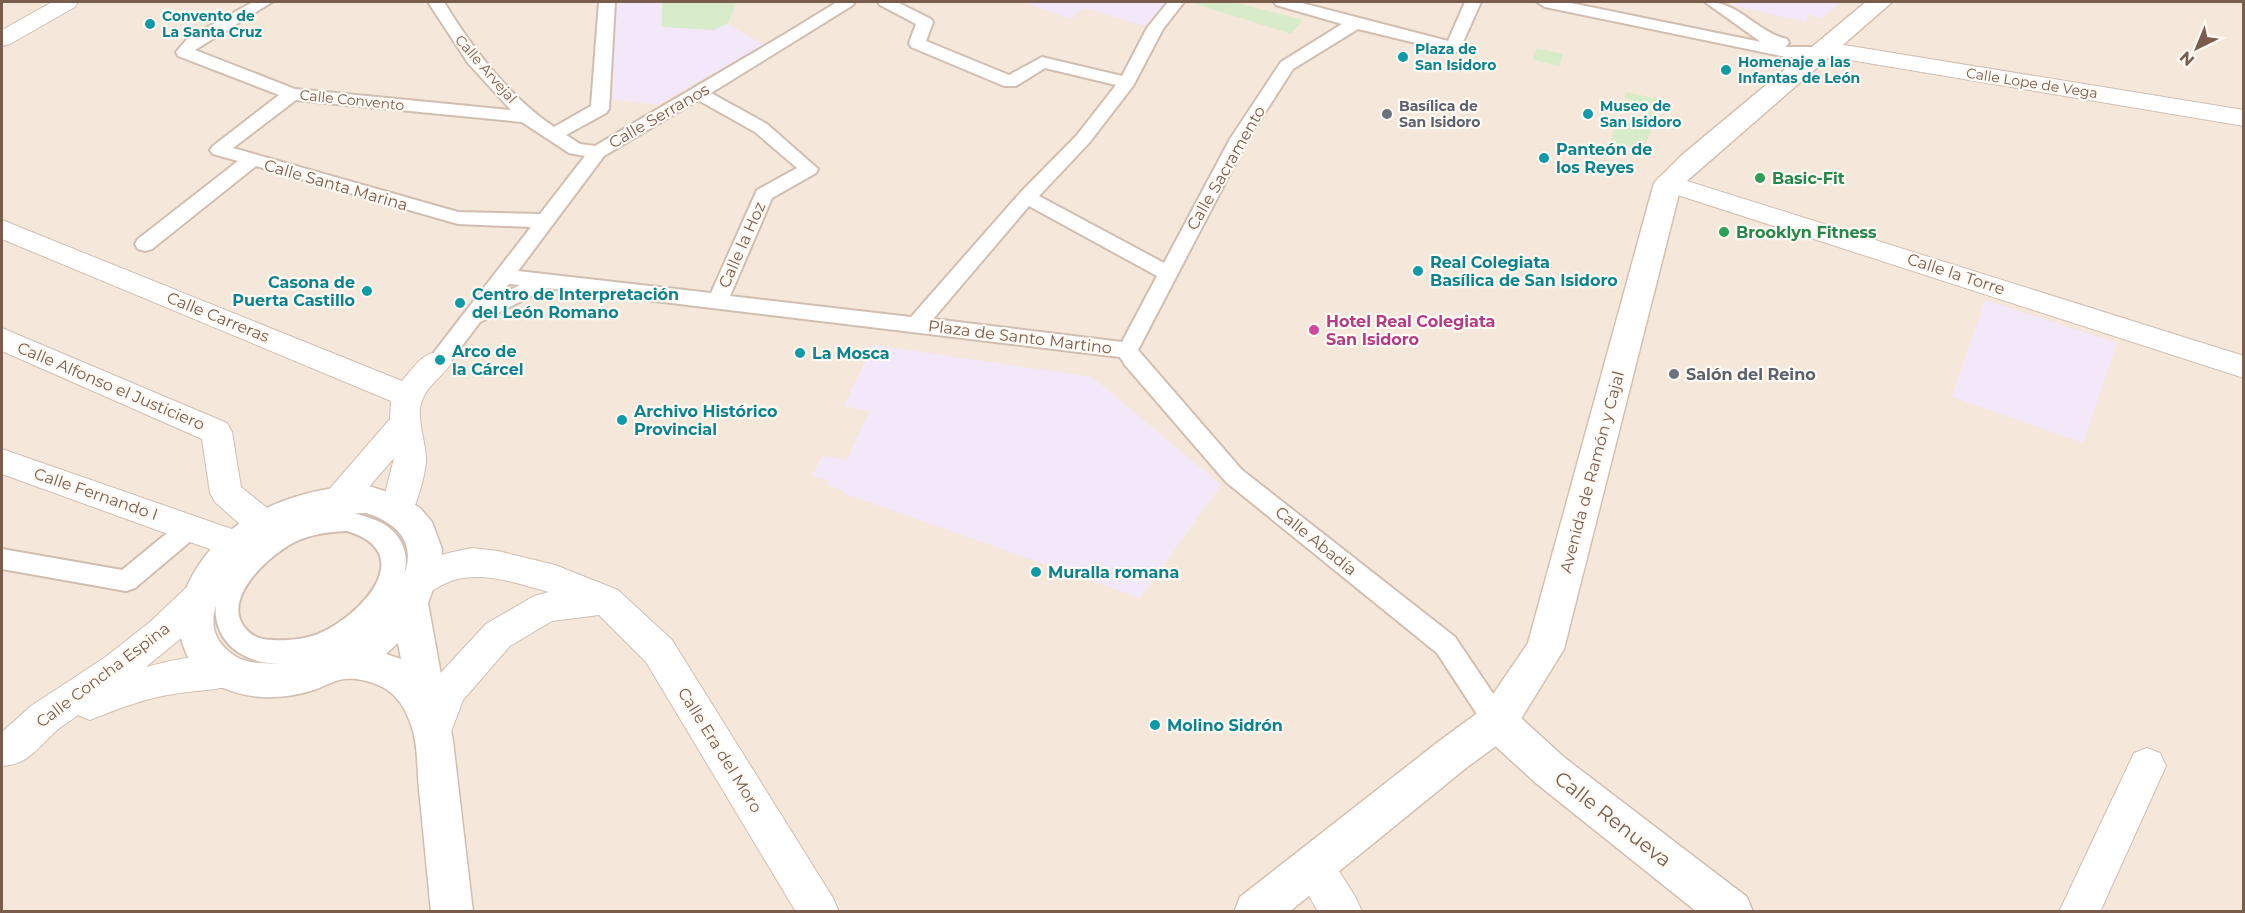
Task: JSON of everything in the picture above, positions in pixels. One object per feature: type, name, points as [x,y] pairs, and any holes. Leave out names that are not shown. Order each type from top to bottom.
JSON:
[{"type":"main road","points":[[1668,183],[1880,2]]},
{"type":"main road","name":"Avenida de Ramón y Cajal","points":[[1255,912],[1497,722],[1545,649],[1668,183]]},
{"type":"main road","points":[[366,499],[382,502],[406,514],[421,532],[426,555],[415,592],[392,625],[368,645],[341,662],[310,674],[279,680],[250,680],[226,672],[208,658],[197,640],[195,618],[201,594],[212,574],[251,535],[322,502],[338,501],[366,499]]},
{"type":"main road","points":[[415,592],[452,912]]},
{"type":"main road","points":[[341,662],[377,667],[399,678],[414,690],[433,733]]},
{"type":"main road","name":"Calle Renueva","points":[[1497,722],[1551,771],[1732,912]]},
{"type":"street","points":[[2,39],[67,2]]},
{"type":"street","name":"Calle Convento","points":[[264,2],[194,42],[184,52],[292,94],[527,117]]},
{"type":"street","name":"Calle Arvejal","points":[[436,2],[474,59],[527,117],[575,149],[598,152]]},
{"type":"street","points":[[550,131],[600,109],[607,2]]},
{"type":"street","name":"Calle Serranos","points":[[338,501],[439,360],[598,152],[847,2]]},
{"type":"street","points":[[886,2],[925,22],[916,43],[1010,82],[1042,62],[1127,82]]},
{"type":"street","name":"Plaza de Santo Martino","points":[[917,324],[1027,197],[1083,139],[1127,82],[1155,28],[1176,2]]},
{"type":"street","points":[[1282,2],[1453,47],[1473,2]]},
{"type":"street","points":[[1545,2],[1786,52],[1819,52]]},
{"type":"street","points":[[1713,2],[1771,41],[1819,52]]},
{"type":"street","name":"Calle Sacramento","points":[[1130,355],[1182,245],[1239,139],[1287,66],[1355,23]]},
{"type":"street","name":"Calle Lope de Vega","points":[[1819,52],[1852,53],[2244,118]]},
{"type":"street","name":"Calle la Hoz","points":[[699,93],[761,128],[809,168],[764,194],[717,302]]},
{"type":"street","name":"Calle Santa Marina","points":[[292,94],[219,150],[458,218],[546,221]]},
{"type":"street","points":[[145,244],[252,160]]},
{"type":"street","name":"Calle la Torre","points":[[1668,183],[2244,367]]},
{"type":"street","points":[[1027,197],[1169,274]]},
{"type":"street","name":"Calle Carreras","points":[[2,230],[406,409]]},
{"type":"street","points":[[504,276],[917,324]]},
{"type":"street","points":[[472,319],[544,281]]},
{"type":"street","name":"Plaza de Santo Martino","points":[[917,324],[1130,355]]},
{"type":"street","name":"Calle Alfonso el Justiciero","points":[[2,339],[216,432],[226,493],[251,535]]},
{"type":"street","name":"Calle Abadía","points":[[1130,355],[1234,476],[1446,645],[1497,722]]},
{"type":"street","points":[[397,510],[410,461],[406,409]]},
{"type":"street","name":"Calle Fernando I","points":[[2,461],[191,527],[251,535]]},
{"type":"street","points":[[347,521],[365,524],[379,531],[389,543],[394,558],[392,575],[385,592],[372,610],[353,627],[331,640],[306,649],[283,653],[261,651],[244,643],[232,631],[227,614],[230,594],[240,574],[256,556],[278,540],[301,528],[325,522],[347,521]]},
{"type":"street","points":[[2,560],[126,581],[191,527]]},
{"type":"street","name":"Calle Era del Moro","points":[[415,592],[444,568],[472,562],[498,565],[555,579],[606,600],[659,651],[819,912]]},
{"type":"street","name":"Calle Concha Espina","points":[[5,752],[44,718],[117,669],[162,633],[201,594]]},
{"type":"street","points":[[433,733],[448,691],[498,635],[546,607],[606,600]]},
{"type":"street","points":[[5,752],[85,705],[120,689],[157,679],[226,672]]},
{"type":"street","points":[[2079,912],[2147,766]]},
{"type":"street","points":[[1313,866],[1342,912]]},
{"type":"shaded area","points":[[2,2],[2243,2],[2243,911],[2,911]]},
{"type":"shaded area","points":[[616,2],[737,2],[728,24],[764,45],[657,105],[612,99]]},
{"type":"shaded area","points":[[1023,2],[1167,2],[1145,26],[1084,8],[1071,19]]},
{"type":"shaded area","points":[[1731,2],[1842,2],[1820,19],[1808,14],[1806,22],[1731,5]]},
{"type":"shaded area","points":[[1985,300],[2117,343],[2083,443],[1952,397]]},
{"type":"shaded area","points":[[873,345],[1092,377],[1221,485],[1140,598],[843,493],[844,491],[827,485],[830,481],[812,476],[822,456],[847,460],[869,411],[844,406]]},
{"type":"green space","points":[[662,2],[737,2],[728,23],[714,30],[662,27]]},
{"type":"green space","points":[[1233,2],[1302,21],[1291,34],[1193,3]]},
{"type":"green space","points":[[1537,48],[1563,54],[1559,66],[1533,60]]},
{"type":"green space","points":[[1626,92],[1658,99],[1656,104],[1660,109],[1643,150],[1610,143],[1617,119],[1636,122],[1649,117],[1647,107],[1624,97]]},
{"type":"place","name":"Convento de La Santa Cruz","points":[[150,24]]},
{"type":"place","name":"Plaza de San Isidoro","points":[[1403,57]]},
{"type":"place","name":"Homenaje a las Infantas de León","points":[[1726,70]]},
{"type":"place","name":"Basílica de San Isidoro","points":[[1387,114]]},
{"type":"place","name":"Museo de San Isidoro","points":[[1588,114]]},
{"type":"place","name":"Panteón de los Reyes","points":[[1544,158]]},
{"type":"place","name":"Basic-Fit","points":[[1760,178]]},
{"type":"place","name":"Brooklyn Fitness","points":[[1724,232]]},
{"type":"place","name":"Real Colegiata Basílica de San Isidoro","points":[[1418,271]]},
{"type":"place","name":"Casona de Puerta Castillo","points":[[367,291]]},
{"type":"place","name":"Centro de Interpretación del León Romano","points":[[460,303]]},
{"type":"place","name":"Hotel Real Colegiata San Isidoro","points":[[1314,330]]},
{"type":"place","name":"La Mosca","points":[[800,353]]},
{"type":"place","name":"Arco de la Cárcel","points":[[440,360]]},
{"type":"place","name":"Salón del Reino","points":[[1674,374]]},
{"type":"place","name":"Archivo Histórico Provincial","points":[[622,420]]},
{"type":"place","name":"Muralla romana","points":[[1036,572]]},
{"type":"place","name":"Molino Sidrón","points":[[1155,725]]}]
